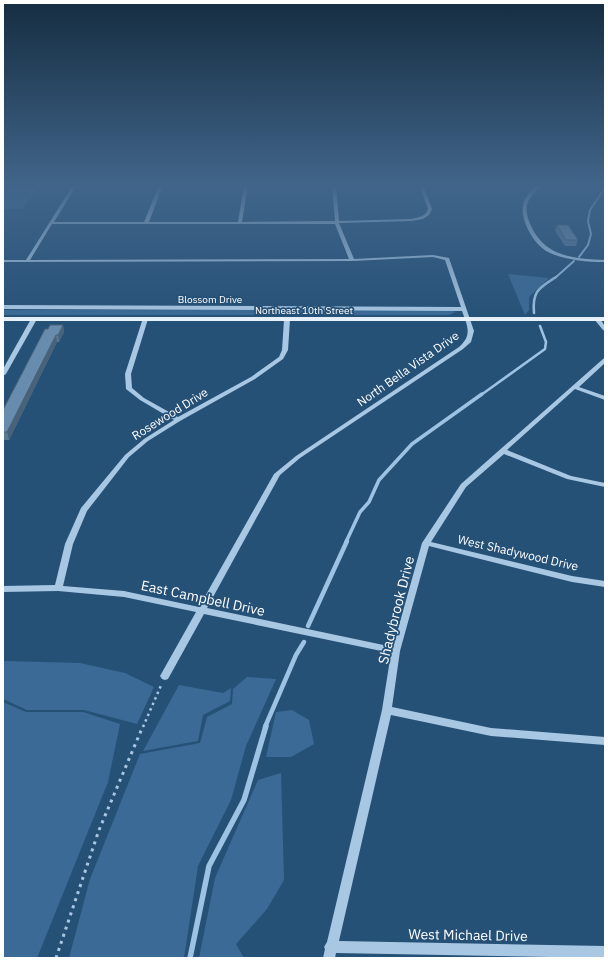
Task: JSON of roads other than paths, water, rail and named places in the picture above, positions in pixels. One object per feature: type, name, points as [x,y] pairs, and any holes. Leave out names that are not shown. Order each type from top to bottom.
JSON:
[{"type":"main road","name":"Northeast 10th Street","points":[[3,319],[601,320]]},
{"type":"street","points":[[27,261],[48,230]]},
{"type":"street","points":[[3,261],[352,260],[340,230]]},
{"type":"street","points":[[532,230],[545,249],[573,258],[605,261]]},
{"type":"street","name":"North Bella Vista Drive","points":[[165,676],[277,474],[298,457],[468,342],[470,337],[468,320],[449,270],[448,262],[444,258],[432,256],[352,260]]},
{"type":"street","name":"Blossom Drive","points":[[3,307],[464,308]]},
{"type":"street","points":[[3,374],[34,319]]},
{"type":"street","points":[[145,319],[128,374],[129,389],[142,399],[178,420]]},
{"type":"street","name":"Rosewood Drive","points":[[58,588],[69,544],[84,510],[127,456],[146,440],[178,420],[253,378],[280,358],[285,350],[287,320]]},
{"type":"street","points":[[601,320],[605,329]]},
{"type":"street","name":"Shadybrook Drive","points":[[329,953],[387,710],[396,651],[426,543],[463,486],[605,360]]},
{"type":"street","points":[[574,387],[605,398]]},
{"type":"street","points":[[503,451],[569,478],[605,485]]},
{"type":"street","name":"West Shadywood Drive","points":[[426,543],[572,579],[605,584]]},
{"type":"street","name":"East Campbell Drive","points":[[3,589],[58,588],[124,594],[396,651]]},
{"type":"street","points":[[387,710],[491,732],[605,741]]},
{"type":"street","name":"West Michael Drive","points":[[329,953],[605,952]]},
{"type":"waterway","points":[[579,257],[588,245],[591,234],[590,230]]},
{"type":"waterway","points":[[555,278],[574,261]]},
{"type":"waterway","points":[[534,313],[534,300],[538,291],[541,287],[556,277]]},
{"type":"waterway","points":[[481,395],[545,349],[546,342],[540,326]]},
{"type":"waterway","points":[[346,542],[360,512],[369,502],[379,480],[412,444],[482,394]]},
{"type":"waterway","points":[[308,626],[347,541]]},
{"type":"waterway","points":[[265,727],[296,655],[304,642]]},
{"type":"waterway","points":[[190,958],[209,866],[244,800],[266,726]]}]
